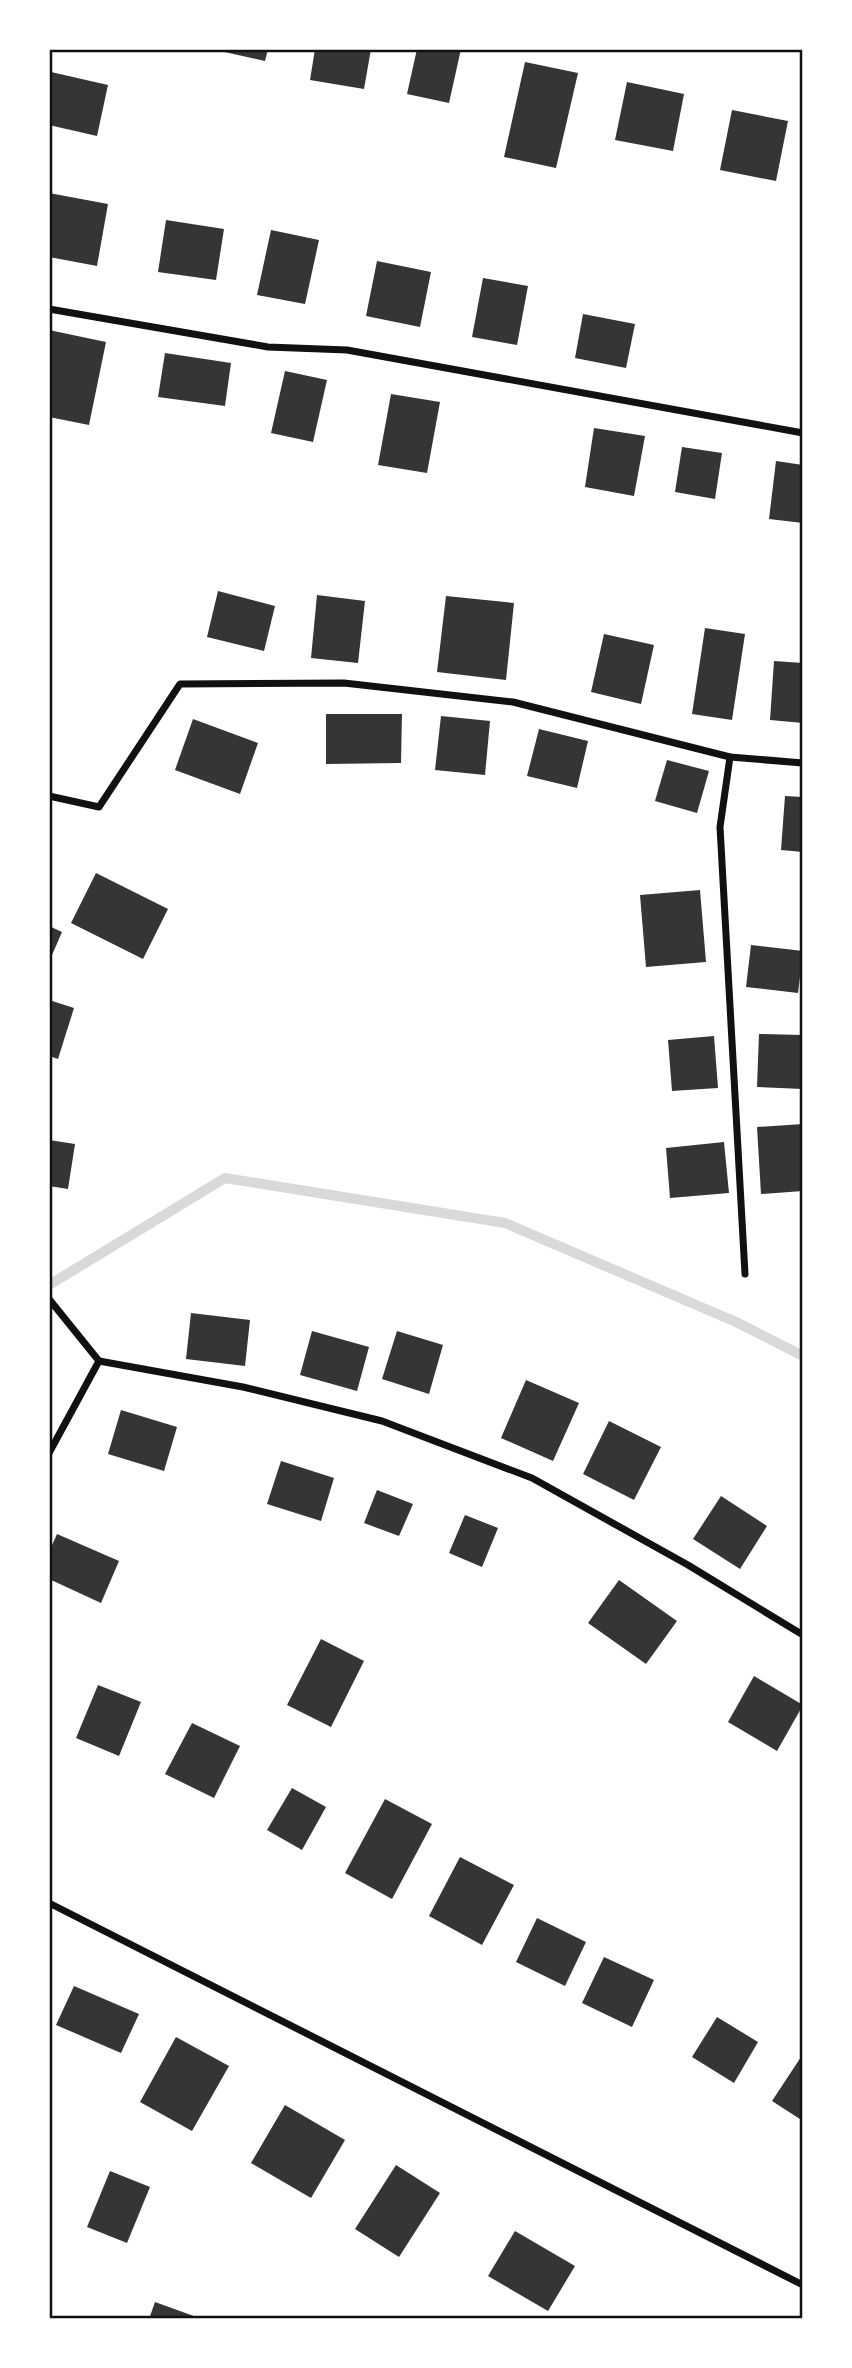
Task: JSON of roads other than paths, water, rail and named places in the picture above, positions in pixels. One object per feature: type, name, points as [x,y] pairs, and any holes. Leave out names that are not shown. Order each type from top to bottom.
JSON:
[{"type":"street","points":[[49,309],[268,348],[348,350],[803,433]]},
{"type":"street","points":[[49,796],[99,807],[180,684],[344,683],[513,702],[730,757],[803,763]]},
{"type":"street","points":[[730,757],[720,827],[745,1274]]},
{"type":"street","points":[[49,1298],[99,1361],[243,1387],[382,1420],[533,1478],[688,1565],[803,1635]]},
{"type":"street","points":[[49,1453],[99,1361]]},
{"type":"street","points":[[49,1903],[803,2286]]},
{"type":"waterway","points":[[49,1285],[225,1178],[505,1223],[736,1322],[803,1356]]}]
